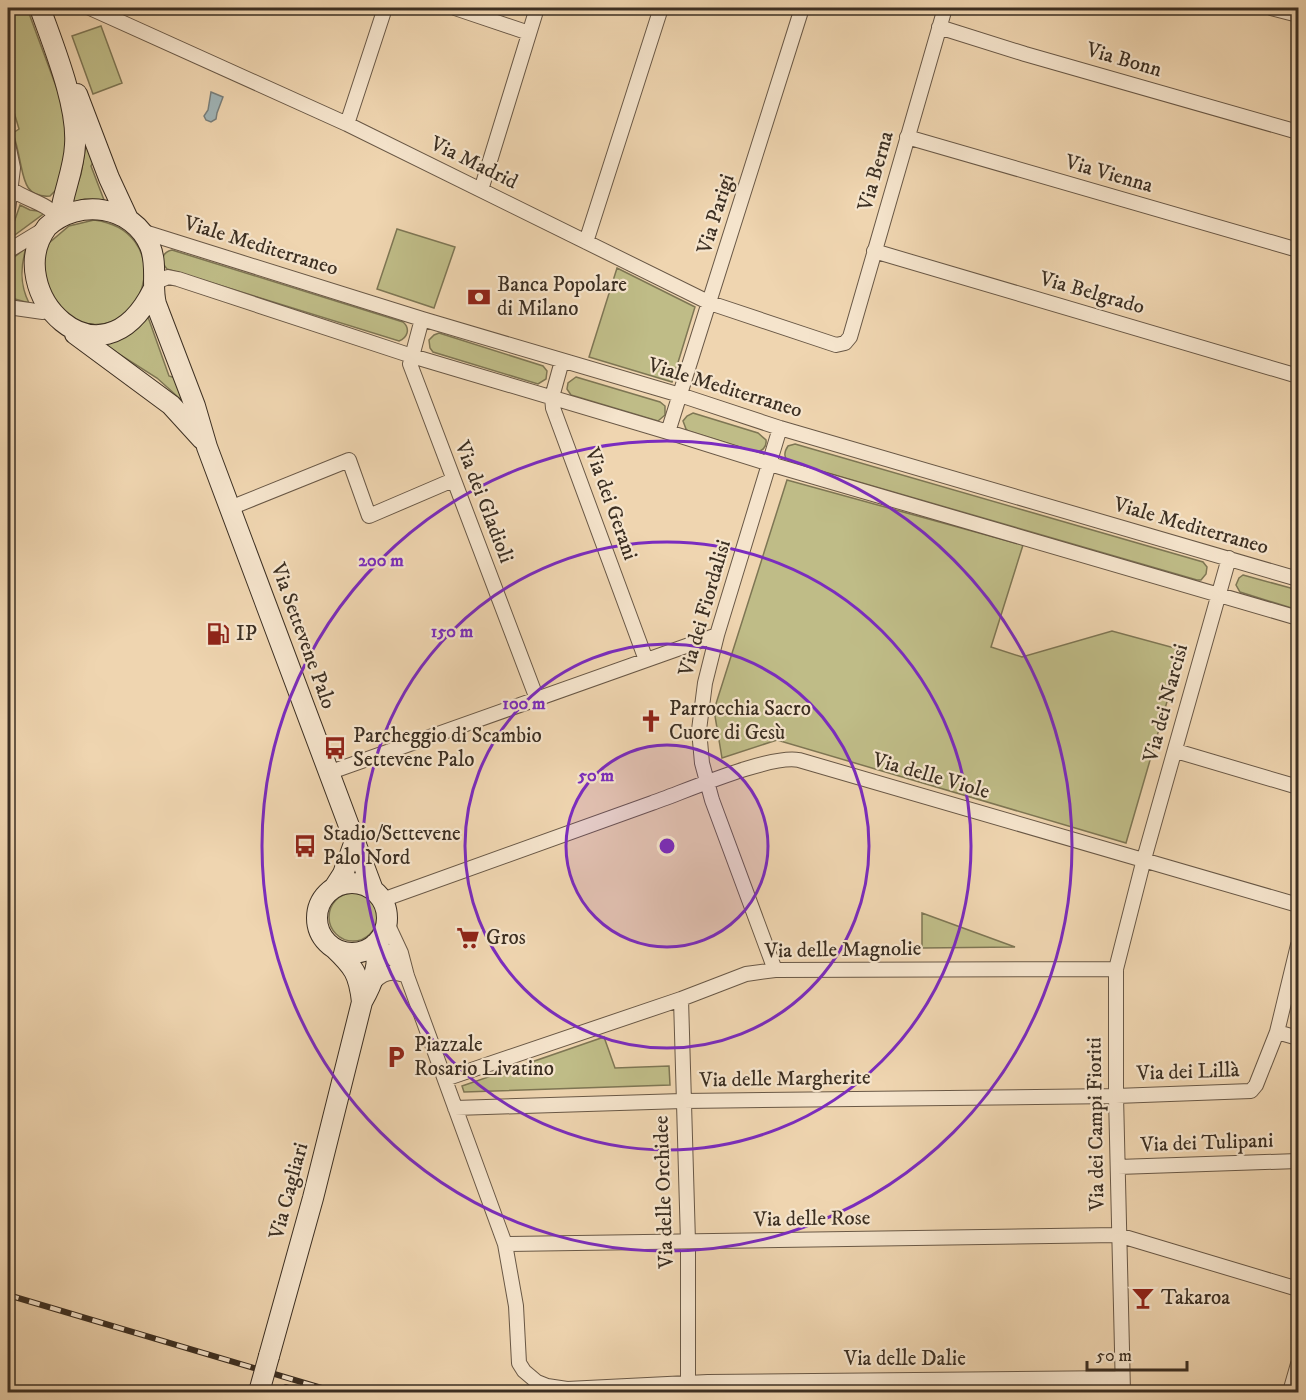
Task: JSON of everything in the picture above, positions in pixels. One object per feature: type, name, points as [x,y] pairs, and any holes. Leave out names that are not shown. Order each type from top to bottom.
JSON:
[{"type":"street","points":[[40,8],[63,75],[75,129],[75,145],[55,221],[35,243],[29,260],[29,279],[33,296],[43,312],[57,324],[73,332],[93,335],[112,331],[130,322],[144,308],[154,287],[154,260],[150,245],[134,225],[108,178],[79,99],[63,75]]},
{"type":"street","name":"Via Madrid","points":[[90,8],[347,124],[710,303],[830,344],[843,344]]},
{"type":"street","points":[[347,124],[385,8]]},
{"type":"street","points":[[455,8],[529,33]]},
{"type":"street","points":[[481,190],[537,8]]},
{"type":"street","points":[[586,242],[661,8]]},
{"type":"street","name":"Via Parigi","points":[[668,432],[802,8]]},
{"type":"street","name":"Via Berna","points":[[843,344],[850,337],[945,8]]},
{"type":"street","points":[[1271,8],[1299,15]]},
{"type":"street","name":"Via Bonn","points":[[939,27],[1025,54],[1299,132]]},
{"type":"street","name":"Via Vienna","points":[[907,137],[1299,250]]},
{"type":"street","points":[[8,144],[13,163],[8,210]]},
{"type":"street","points":[[12,189],[21,196],[51,209],[55,221]]},
{"type":"street","points":[[8,251],[76,210],[94,208],[112,211],[134,225]]},
{"type":"street","name":"Viale Mediterraneo","points":[[134,225],[422,319],[680,395],[780,428],[1299,579]]},
{"type":"street","name":"Via Belgrado","points":[[874,251],[1299,376]]},
{"type":"street","points":[[154,287],[168,277],[178,279],[412,356],[770,464],[1299,618]]},
{"type":"street","name":"Via Settevene Palo","points":[[154,287],[156,304],[195,406],[207,447],[328,773],[377,895]]},
{"type":"street","points":[[10,306],[43,312]]},
{"type":"street","name":"Via dei Gladioli","points":[[422,319],[410,364],[537,699]]},
{"type":"street","name":"Via Settevene Palo","points":[[73,332],[171,405],[188,422],[207,447]]},
{"type":"street","points":[[552,397],[562,361]]},
{"type":"street","name":"Via dei Gerani","points":[[552,397],[553,408],[646,660]]},
{"type":"street","name":"Via dei Fiordalisi","points":[[775,970],[706,784],[699,730],[705,683],[717,635],[780,428]]},
{"type":"street","points":[[230,508],[349,460],[369,516],[453,480]]},
{"type":"street","name":"Via dei Narcisi","points":[[1144,859],[1228,558]]},
{"type":"street","points":[[328,773],[717,635]]},
{"type":"street","points":[[1176,751],[1299,787]]},
{"type":"street","name":"Via delle Viole","points":[[377,895],[775,760],[796,759],[1299,905]]},
{"type":"street","points":[[334,888],[354,883],[377,895],[387,911],[387,923],[381,938],[366,950],[355,953],[334,948],[321,935],[317,919],[322,901],[343,874],[355,841]]},
{"type":"street","name":"Via dei Campi Fioriti","points":[[1122,1385],[1116,1096],[1116,969],[1144,859]]},
{"type":"street","name":"Via delle Dalie","points":[[387,923],[400,953],[454,1108],[505,1244],[516,1306],[518,1358],[528,1375],[542,1384],[561,1389],[1122,1385]]},
{"type":"street","points":[[375,944],[386,951],[406,974]]},
{"type":"street","name":"Via Cagliari","points":[[259,1392],[379,956],[375,944]]},
{"type":"street","name":"Via dei Lillà","points":[[1116,1096],[1251,1091],[1256,1085],[1277,1032],[1299,945]]},
{"type":"street","name":"Via Cagliari","points":[[334,948],[352,965],[367,993]]},
{"type":"street","name":"Via delle Magnolie","points":[[445,1079],[681,999],[746,974],[775,970],[1116,969]]},
{"type":"street","points":[[367,993],[380,976],[388,972],[406,974]]},
{"type":"street","name":"Via delle Orchidee","points":[[681,999],[688,1242],[688,1388]]},
{"type":"street","points":[[1277,1032],[1299,1038]]},
{"type":"street","name":"Via delle Margherite","points":[[454,1108],[683,1101],[1116,1096]]},
{"type":"street","name":"Via dei Tulipani","points":[[1118,1167],[1299,1161]]},
{"type":"street","name":"Via delle Rose","points":[[505,1244],[1118,1234],[1299,1289]]},
{"type":"street","points":[[1294,1386],[1299,1364]]},
{"type":"shaded area","points":[[8,8],[27,8],[70,124],[59,187],[50,196],[35,194],[27,186],[13,133],[19,129],[8,92]]},
{"type":"shaded area","points":[[101,26],[122,83],[93,94],[72,36]]},
{"type":"shaded area","points":[[211,92],[223,97],[216,119],[211,122],[204,116],[208,110]]},
{"type":"shaded area","points":[[87,138],[95,159],[91,166],[104,200],[85,199],[71,203],[81,174]]},
{"type":"shaded area","points":[[20,205],[30,210],[46,212],[8,240]]},
{"type":"shaded area","points":[[94,220],[119,228],[135,242],[143,259],[144,279],[138,297],[126,313],[110,322],[88,324],[75,320],[55,308],[41,265],[49,243],[69,226]]},
{"type":"shaded area","points":[[397,229],[455,247],[434,308],[377,289]]},
{"type":"shaded area","points":[[26,248],[22,276],[29,303],[8,297],[8,262]]},
{"type":"shaded area","points":[[172,250],[403,322],[407,333],[399,341],[167,269],[163,263],[163,257]]},
{"type":"shaded area","points":[[617,268],[695,307],[672,382],[589,357]]},
{"type":"shaded area","points":[[148,317],[169,376],[178,379],[188,406],[157,378],[100,342],[124,336]]},
{"type":"shaded area","points":[[439,333],[543,366],[547,371],[546,379],[538,384],[433,352],[429,340]]},
{"type":"shaded area","points":[[576,377],[660,402],[665,406],[665,415],[658,421],[571,395],[567,389],[568,383]]},
{"type":"shaded area","points":[[693,413],[758,433],[766,440],[765,447],[755,452],[688,431],[683,421]]},
{"type":"shaded area","points":[[795,444],[1203,562],[1207,567],[1206,574],[1201,580],[1197,580],[790,462],[786,459],[785,453],[788,446]]},
{"type":"shaded area","points":[[787,480],[1023,545],[991,647],[1022,657],[1112,631],[1182,650],[1126,843],[777,740],[722,758],[714,710]]},
{"type":"shaded area","points":[[1243,575],[1298,590],[1298,610],[1240,592],[1236,585]]},
{"type":"shaded area","points":[[353,893],[370,900],[377,917],[370,934],[353,941],[336,934],[329,917],[336,900]]},
{"type":"shaded area","points":[[922,913],[1015,947],[922,948]]},
{"type":"shaded area","points":[[604,1037],[615,1068],[669,1066],[670,1085],[464,1092],[462,1086]]},
{"type":"railway","points":[[8,1295],[335,1392]]},
{"type":"railway","points":[[286,1387],[302,1392]]},
{"type":"place","name":"Banca Popolare di Milano","points":[[479,297]]},
{"type":"place","name":"IP","points":[[218,634]]},
{"type":"place","name":"Parrocchia Sacro Cuore di Gesù","points":[[651,721]]},
{"type":"place","name":"Parcheggio di Scambio Settevene Palo","points":[[335,748]]},
{"type":"place","name":"Stadio/Settevene Palo Nord","points":[[305,846]]},
{"type":"place","name":"Gros","points":[[468,938]]},
{"type":"place","name":"Piazzale Rosario Livatino","points":[[396,1057]]},
{"type":"place","name":"Takaroa","points":[[1143,1298]]}]
